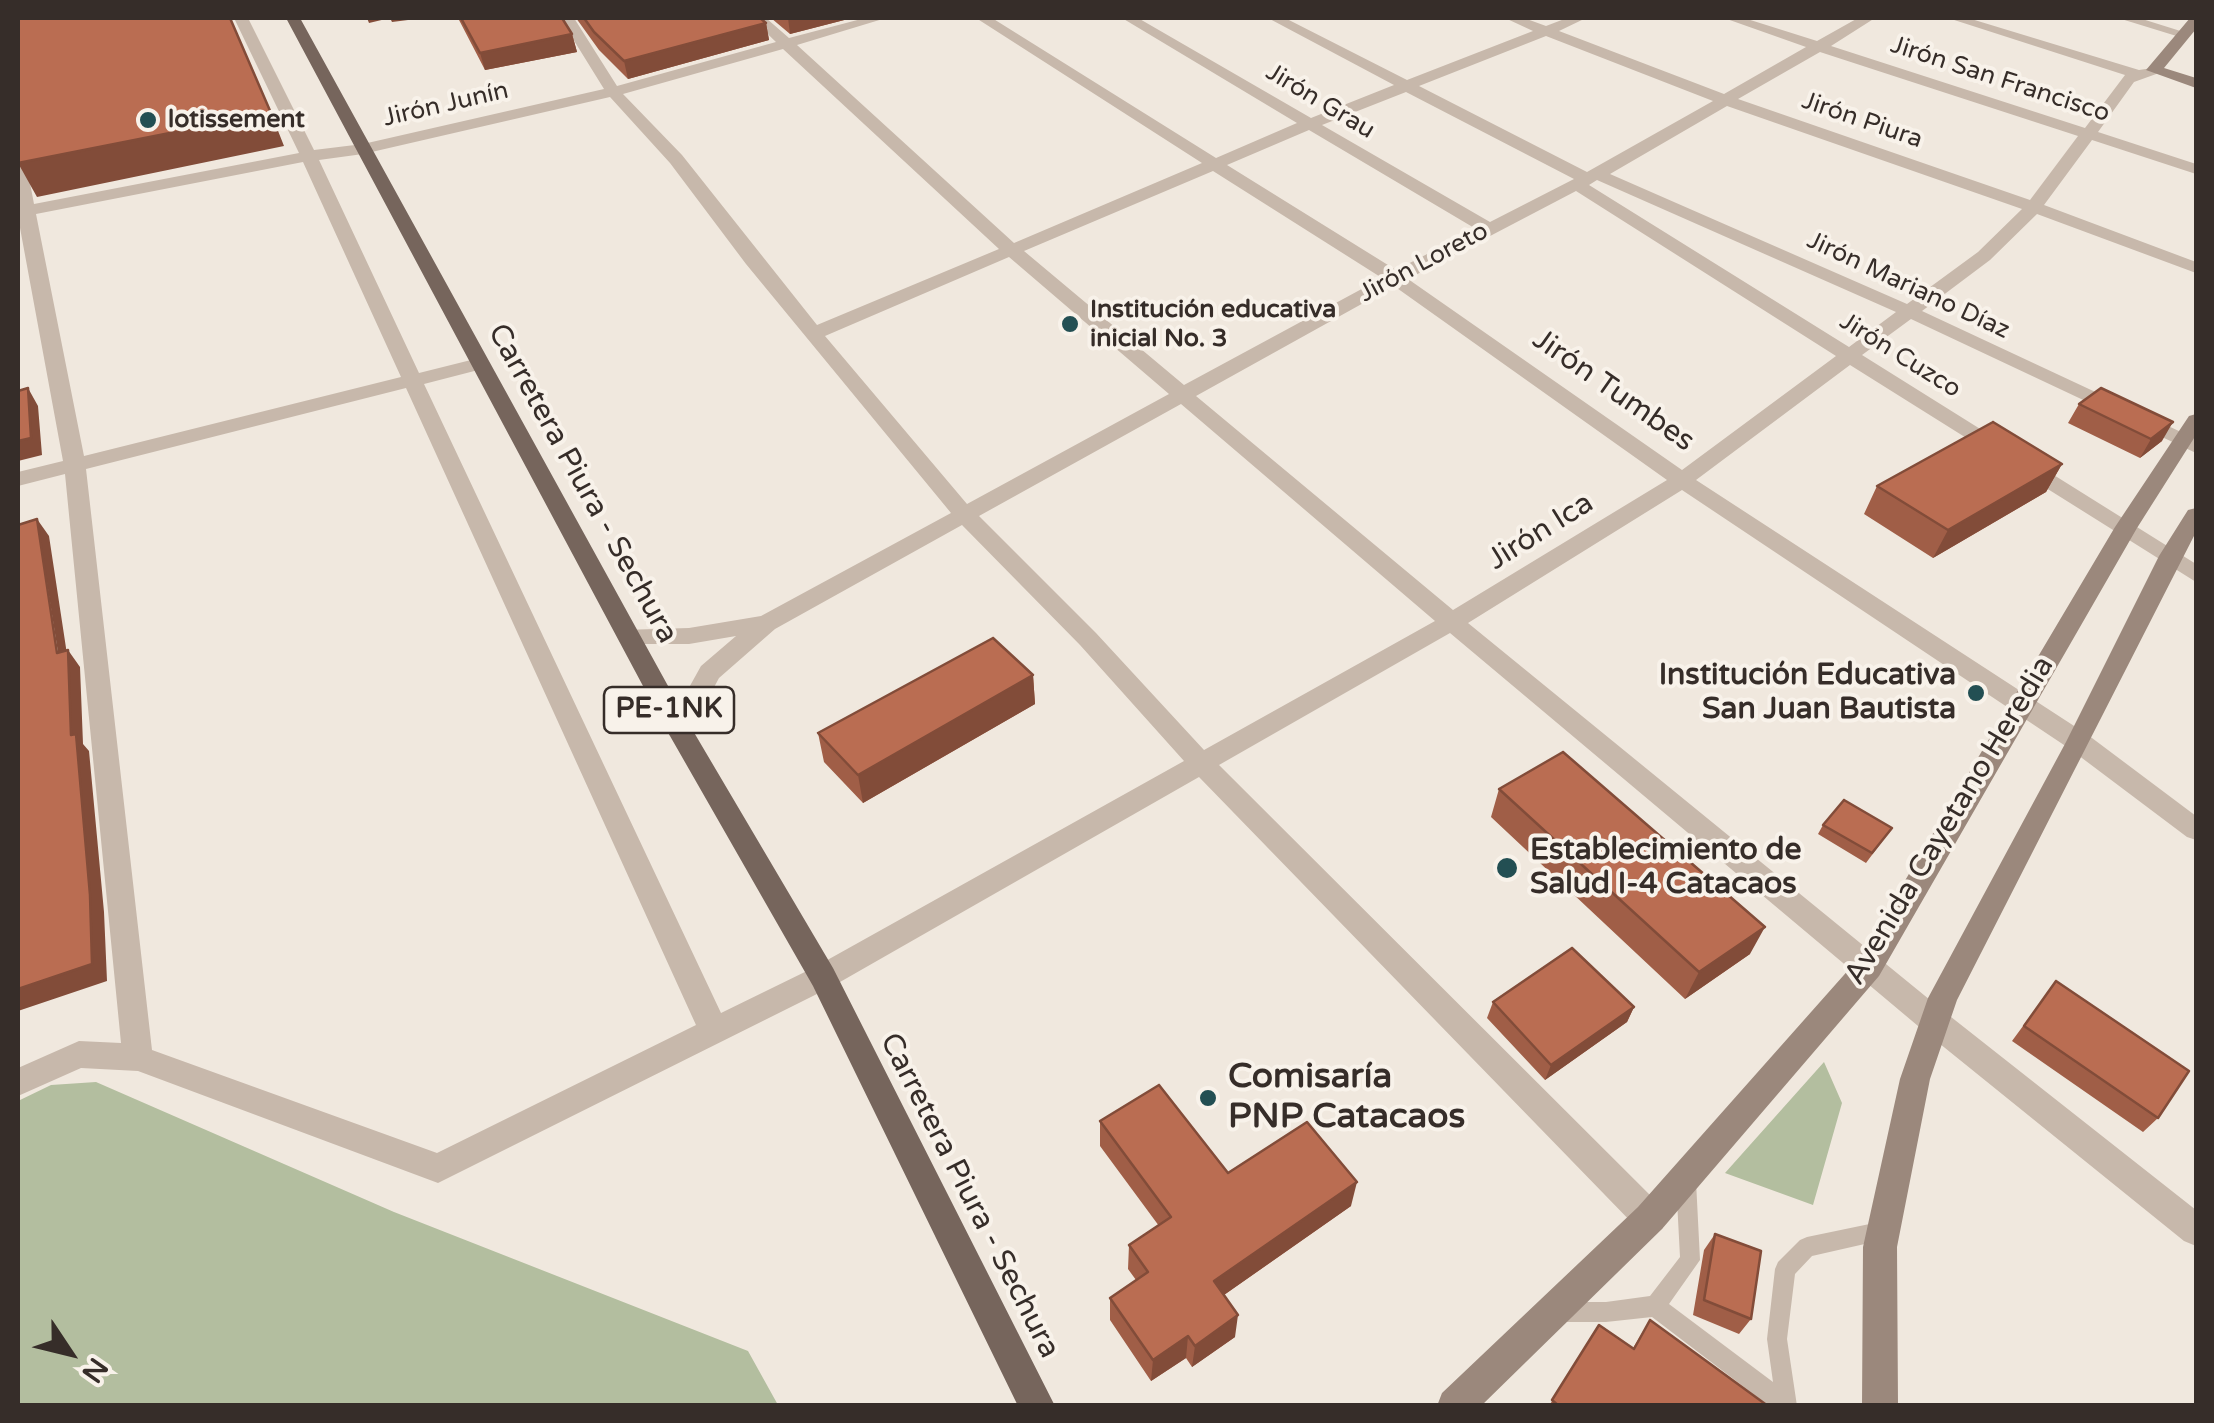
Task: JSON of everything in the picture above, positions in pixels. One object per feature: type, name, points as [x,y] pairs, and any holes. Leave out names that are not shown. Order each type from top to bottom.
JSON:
[{"type":"main road","name":"Carretera Piura - Sechura","points":[[293,18],[678,729],[822,977],[1037,1406]]},
{"type":"main road","name":"Jirón Ica","points":[[2145,72],[2196,20]]},
{"type":"main road","points":[[2145,72],[2196,83]]},
{"type":"main road","name":"Avenida Cayetano Heredia","points":[[1455,1406],[1548,1312],[1650,1218],[1869,967],[2126,527],[2192,436]]},
{"type":"main road","points":[[1880,1406],[1880,1247],[1915,1079],[1943,998],[2079,742],[2170,556],[2196,515]]},
{"type":"street","points":[[240,18],[309,156],[410,382],[714,1031]]},
{"type":"street","points":[[567,18],[613,92],[676,159],[814,334],[964,514],[1202,764],[1650,1218]]},
{"type":"street","points":[[758,18],[1009,248],[1452,622],[1935,1022],[2196,1230]]},
{"type":"street","name":"Jirón Junín","points":[[22,211],[363,149],[613,92],[879,18]]},
{"type":"street","name":"Jirón Tumbes","points":[[984,18],[1396,278],[1682,480],[2079,742],[2196,830]]},
{"type":"street","name":"Jirón Grau","points":[[1128,18],[1488,228]]},
{"type":"street","name":"Jirón Mariano Díaz","points":[[1275,18],[1587,179],[1908,311],[2192,436]]},
{"type":"street","name":"Jirón Piura","points":[[1512,18],[1725,100],[2034,207],[2196,268]]},
{"type":"street","points":[[814,334],[1307,124],[1579,18]]},
{"type":"street","name":"Jirón San Francisco","points":[[1732,18],[2196,170]]},
{"type":"street","name":"Jirón Loreto","points":[[678,729],[710,672],[768,624],[1488,228],[1587,179],[1868,18]]},
{"type":"street","points":[[1955,18],[2145,72]]},
{"type":"street","points":[[2125,18],[2183,34]]},
{"type":"street","name":"Jirón Ica","points":[[18,1082],[79,1054],[138,1058],[438,1168],[822,977],[1452,622],[1682,480],[1984,256],[2034,207],[2086,135],[2145,72]]},
{"type":"street","points":[[18,162],[22,211],[75,466],[138,1058]]},
{"type":"street","name":"Jirón Cuzco","points":[[1587,179],[1847,356],[2196,574]]},
{"type":"street","points":[[18,480],[479,364]]},
{"type":"street","name":"Jirón Loreto","points":[[630,636],[689,636],[768,624]]},
{"type":"lane","points":[[1656,1306],[1690,1260],[1686,1177]]},
{"type":"lane","points":[[1787,1405],[1777,1339],[1785,1269],[1807,1247],[1884,1231]]},
{"type":"lane","points":[[1548,1312],[1606,1312],[1656,1306],[1787,1405]]},
{"type":"green space","points":[[1824,1062],[1842,1103],[1813,1205],[1725,1173]]},
{"type":"green space","points":[[96,1082],[394,1212],[748,1351],[778,1405],[18,1405],[18,1101],[51,1085]]},
{"type":"building","name":"lotissement","points":[[18,18],[230,18],[271,113],[18,163]]},
{"type":"building","points":[[461,18],[562,18],[572,34],[480,53]]},
{"type":"building","points":[[584,18],[760,18],[766,23],[624,61]]},
{"type":"building","points":[[28,388],[31,438],[18,441],[18,391]]},
{"type":"building","points":[[2101,388],[2173,422],[2151,439],[2079,404]]},
{"type":"building","points":[[1993,422],[2062,464],[1948,530],[1877,486]]},
{"type":"building","points":[[37,519],[57,653],[68,650],[71,735],[76,734],[92,964],[18,989],[18,525]]},
{"type":"building","points":[[993,638],[1033,675],[858,775],[818,733]]},
{"type":"building","points":[[1563,752],[1765,927],[1699,972],[1499,789]]},
{"type":"building","points":[[1844,800],[1892,828],[1872,853],[1823,825]]},
{"type":"building","points":[[1572,948],[1634,1007],[1551,1065],[1493,1002]]},
{"type":"building","points":[[2056,981],[2189,1071],[2158,1118],[2024,1026]]},
{"type":"building","points":[[1159,1085],[1228,1173],[1307,1122],[1357,1182],[1214,1281],[1238,1315],[1195,1346],[1188,1336],[1153,1360],[1110,1298],[1148,1272],[1129,1245],[1171,1217],[1100,1121]]},
{"type":"building","points":[[1715,1234],[1761,1251],[1751,1319],[1704,1300]]},
{"type":"building","points":[[1650,1320],[1768,1406],[1559,1406],[1552,1400],[1599,1325],[1634,1349]]},
{"type":"place","name":"lotissement","points":[[148,120]]},
{"type":"place","name":"Institución educativa inicial No. 3","points":[[1070,324]]},
{"type":"place","name":"Institución Educativa San Juan Bautista","points":[[1976,693]]},
{"type":"place","name":"Establecimiento de Salud I-4 Catacaos","points":[[1507,868]]},
{"type":"place","name":"Comisaría PNP Catacaos","points":[[1208,1098]]}]
